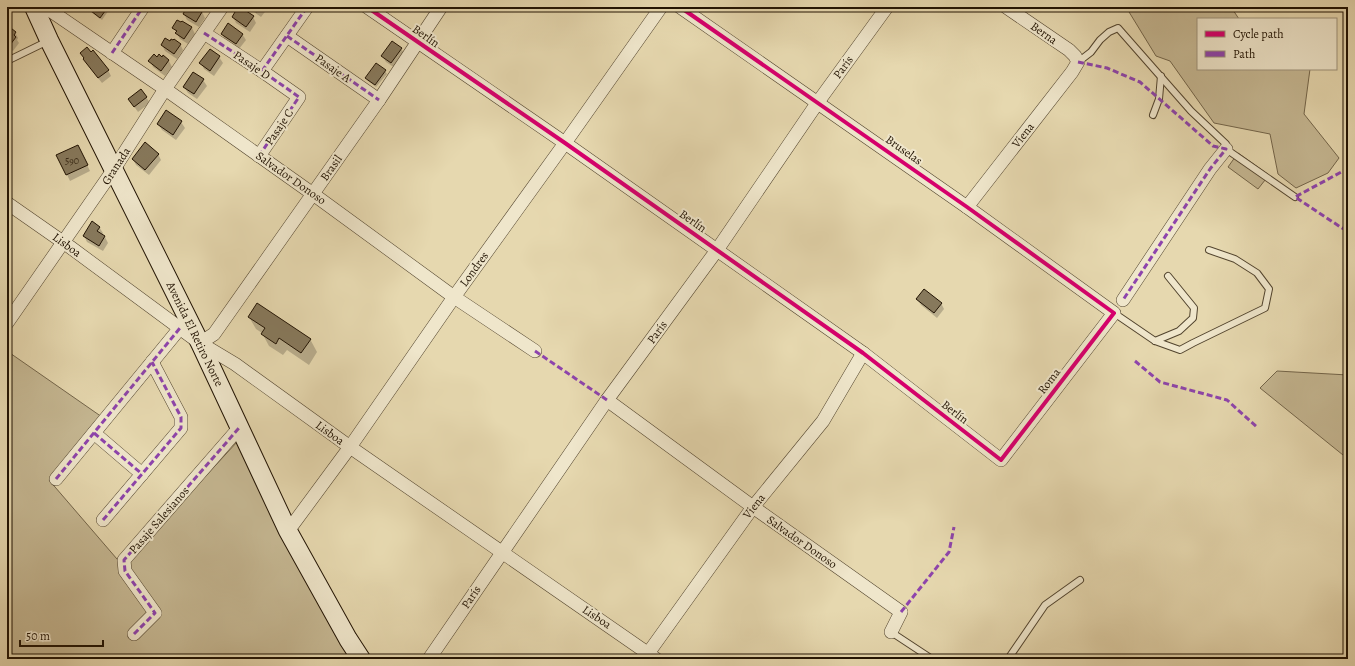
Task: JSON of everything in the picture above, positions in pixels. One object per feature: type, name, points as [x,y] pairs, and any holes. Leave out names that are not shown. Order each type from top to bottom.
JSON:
[{"type":"street","name":"Avenida El Retiro Norte","points":[[34,7],[200,343],[288,531],[348,639],[361,659]]},
{"type":"street","name":"Salvador Donoso","points":[[45,7],[165,89],[313,194],[454,297],[535,352]]},
{"type":"street","points":[[112,53],[143,7]]},
{"type":"street","name":"Granada","points":[[7,322],[114,170],[165,89],[222,7]]},
{"type":"street","points":[[262,71],[307,7]]},
{"type":"street","name":"Berlín","points":[[366,7],[565,144],[863,353],[1001,460]]},
{"type":"street","name":"Brasil","points":[[200,343],[214,334],[313,194],[441,7]]},
{"type":"street","name":"Londres","points":[[288,531],[350,447],[454,297],[565,144],[661,7]]},
{"type":"street","name":"Bruselas","points":[[680,7],[967,207],[1114,313]]},
{"type":"street","name":"París","points":[[429,659],[607,400],[717,250],[818,102],[887,7]]},
{"type":"street","name":"Berna","points":[[1006,7],[1069,50],[1078,62]]},
{"type":"street","name":"Pasaje D","points":[[204,33],[299,97]]},
{"type":"street","name":"Pasaje A","points":[[287,36],[378,100]]},
{"type":"street","name":"Viena","points":[[967,207],[1072,72],[1078,62]]},
{"type":"street","name":"Pasaje C","points":[[259,156],[299,97]]},
{"type":"street","points":[[1122,300],[1210,169],[1226,149]]},
{"type":"street","name":"Lisboa","points":[[7,203],[63,242],[200,343],[235,364],[350,447],[650,657]]},
{"type":"street","name":"Roma","points":[[1001,460],[1114,313]]},
{"type":"street","points":[[56,479],[180,328]]},
{"type":"street","name":"Viena","points":[[650,657],[753,507],[823,421],[863,353]]},
{"type":"street","points":[[102,520],[180,431],[182,424],[181,417],[152,362]]},
{"type":"street","name":"Salvador Donoso","points":[[607,400],[753,507],[901,612],[891,632]]},
{"type":"street","name":"Pasaje Salesianos","points":[[134,634],[155,613],[125,571],[124,560],[239,428]]},
{"type":"street","points":[[94,433],[142,474]]},
{"type":"lane","points":[[1078,62],[1091,52],[1100,40],[1109,32],[1118,28],[1191,111],[1226,144],[1226,149],[1295,197]]},
{"type":"lane","points":[[7,61],[49,40]]},
{"type":"lane","points":[[1153,115],[1159,99],[1161,76]]},
{"type":"lane","points":[[1114,313],[1155,341],[1180,350],[1265,308],[1269,289],[1258,273],[1236,259],[1209,250]]},
{"type":"lane","points":[[1155,341],[1179,331],[1193,318],[1194,308],[1168,276]]},
{"type":"lane","points":[[1008,659],[1045,605],[1080,580]]},
{"type":"lane","points":[[891,632],[932,659]]},
{"type":"shaded area","points":[[1126,7],[1231,7],[1238,18],[1197,18],[1197,70],[1310,70],[1304,114],[1339,158],[1328,173],[1296,188],[1278,174],[1270,134],[1214,123],[1170,61],[1156,56]]},
{"type":"shaded area","points":[[1238,153],[1269,175],[1258,189],[1228,167]]},
{"type":"shaded area","points":[[7,351],[102,417],[49,480],[123,566],[237,442],[351,659],[7,659]]},
{"type":"shaded area","points":[[1277,371],[1348,375],[1348,454],[1343,455],[1260,388]]},
{"type":"building","points":[[86,7],[108,7],[100,18]]},
{"type":"building","points":[[187,7],[195,7],[202,12],[196,22],[183,14]]},
{"type":"building","points":[[238,7],[254,16],[246,27],[232,17]]},
{"type":"building","points":[[250,7],[261,7],[257,12]]},
{"type":"building","points":[[177,20],[182,21],[192,27],[184,39],[175,33],[177,31],[172,28]]},
{"type":"building","points":[[228,23],[243,34],[236,44],[221,34]]},
{"type":"building","points":[[7,25],[16,32],[14,35],[16,37],[10,45],[7,44]]},
{"type":"building","points":[[165,38],[170,41],[171,39],[174,39],[181,44],[174,54],[161,45]]},
{"type":"building","points":[[392,41],[402,48],[391,63],[381,56]]},
{"type":"building","points":[[87,47],[91,52],[93,50],[109,70],[98,78],[80,53]]},
{"type":"building","points":[[210,49],[220,56],[210,71],[199,63]]},
{"type":"building","points":[[154,54],[157,57],[159,54],[162,57],[163,55],[169,60],[161,71],[148,61]]},
{"type":"building","points":[[376,63],[386,70],[375,85],[365,78]]},
{"type":"building","points":[[193,72],[204,79],[194,94],[183,87]]},
{"type":"building","points":[[141,89],[147,97],[134,107],[128,99]]},
{"type":"building","points":[[166,110],[182,121],[173,135],[157,124]]},
{"type":"building","points":[[145,142],[159,154],[145,170],[132,159]]},
{"type":"building","points":[[78,145],[88,165],[66,175],[56,155]]},
{"type":"building","points":[[92,221],[100,227],[97,231],[105,236],[99,246],[83,236]]},
{"type":"building","points":[[924,289],[942,303],[934,313],[916,299]]},
{"type":"building","points":[[257,303],[311,339],[301,353],[279,338],[276,344],[261,334],[265,328],[248,317]]},
{"type":"marked path","points":[[112,53],[143,7]]},
{"type":"marked path","points":[[262,71],[307,7]]},
{"type":"marked path","points":[[204,33],[299,97],[259,156]]},
{"type":"marked path","points":[[287,36],[379,100]]},
{"type":"marked path","points":[[1078,62],[1107,68],[1140,82],[1213,146],[1226,149],[1210,169],[1123,300]]},
{"type":"marked path","points":[[1348,167],[1295,197],[1342,228],[1348,230]]},
{"type":"marked path","points":[[56,479],[180,328]]},
{"type":"marked path","points":[[535,351],[607,400]]},
{"type":"marked path","points":[[1135,361],[1160,382],[1227,400],[1257,427]]},
{"type":"marked path","points":[[103,520],[181,428],[181,417],[152,362]]},
{"type":"marked path","points":[[134,634],[155,613],[125,571],[124,560],[239,428]]},
{"type":"marked path","points":[[94,433],[142,474]]},
{"type":"marked path","points":[[901,612],[949,552],[954,527]]},
{"type":"cycle path","points":[[367,7],[565,143],[863,353],[1001,460],[1114,313],[967,207],[680,7]]}]
